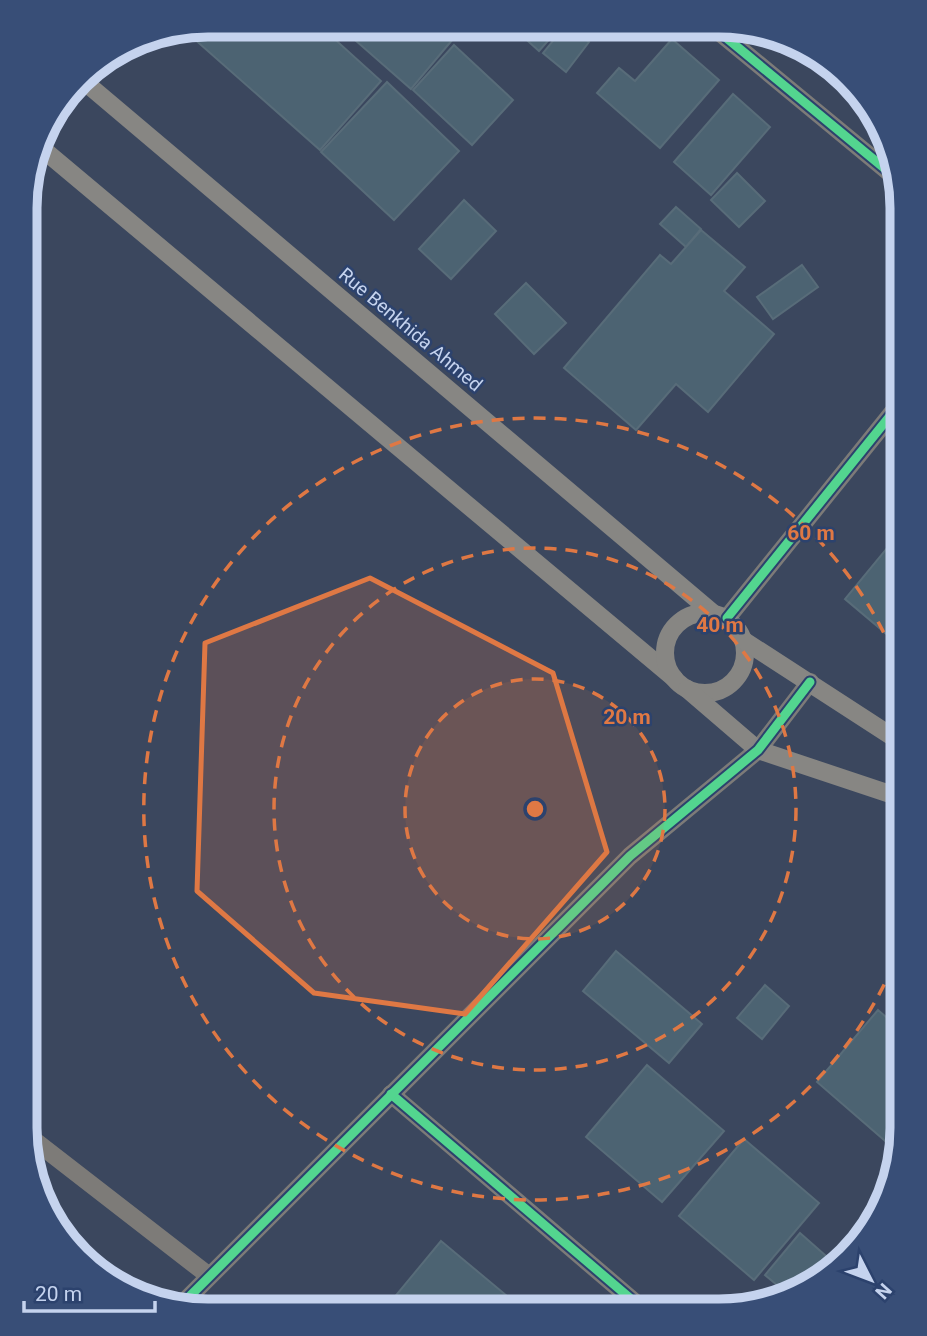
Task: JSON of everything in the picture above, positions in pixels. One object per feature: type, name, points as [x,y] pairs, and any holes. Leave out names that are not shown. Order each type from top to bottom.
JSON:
[{"type":"main road","name":"Rue Benkhida Ahmed","points":[[89,85],[720,616]]},
{"type":"main road","points":[[46,152],[758,751],[890,794]]},
{"type":"main road","points":[[743,640],[746,653],[743,667],[724,688],[697,692],[679,682],[667,666],[668,638],[686,618],[699,613],[720,616],[743,640],[890,735]]},
{"type":"street","points":[[726,37],[885,169]]},
{"type":"street","points":[[720,616],[890,415]]},
{"type":"street","points":[[187,1298],[630,856],[758,751],[810,682]]},
{"type":"street","points":[[391,1094],[631,1299]]},
{"type":"street","points":[[37,1143],[208,1275]]},
{"type":"highlighted area","points":[[370,578],[553,673],[607,852],[465,1014],[314,993],[197,891],[205,643]]},
{"type":"building","points":[[193,37],[332,37],[381,81],[320,150]]},
{"type":"building","points":[[359,37],[453,39],[411,89],[356,41]]},
{"type":"building","points":[[523,37],[551,37],[539,51]]},
{"type":"building","points":[[556,37],[582,37],[589,42],[566,72],[543,53]]},
{"type":"building","points":[[672,39],[719,80],[660,148],[597,93],[619,68],[635,81]]},
{"type":"building","points":[[454,45],[513,100],[472,145],[413,90]]},
{"type":"building","points":[[387,82],[459,151],[394,220],[321,152]]},
{"type":"building","points":[[733,94],[770,127],[711,195],[674,162]]},
{"type":"building","points":[[737,173],[765,201],[739,227],[711,200]]},
{"type":"building","points":[[464,200],[496,231],[451,279],[419,249]]},
{"type":"building","points":[[676,207],[701,229],[686,247],[660,224]]},
{"type":"building","points":[[701,230],[745,267],[724,291],[774,334],[708,412],[676,384],[636,430],[564,368],[660,255],[671,264]]},
{"type":"building","points":[[802,265],[818,287],[773,319],[757,297]]},
{"type":"building","points":[[526,283],[566,323],[534,354],[495,314]]},
{"type":"building","points":[[890,545],[890,637],[845,599]]},
{"type":"building","points":[[616,951],[702,1024],[669,1063],[583,991]]},
{"type":"building","points":[[765,985],[789,1006],[762,1039],[737,1018]]},
{"type":"building","points":[[878,1010],[890,1020],[889,1145],[817,1082]]},
{"type":"building","points":[[647,1065],[724,1131],[662,1202],[586,1137]]},
{"type":"building","points":[[744,1139],[819,1203],[754,1280],[679,1216]]},
{"type":"building","points":[[800,1233],[829,1259],[795,1282],[780,1288],[765,1275]]},
{"type":"building","points":[[441,1241],[511,1299],[393,1299]]},
{"type":"cycle path","points":[[726,37],[885,169]]},
{"type":"cycle path","points":[[727,618],[890,416]]},
{"type":"cycle path","points":[[188,1298],[630,856],[758,750],[810,682]]},
{"type":"cycle path","points":[[391,1094],[631,1299]]}]
